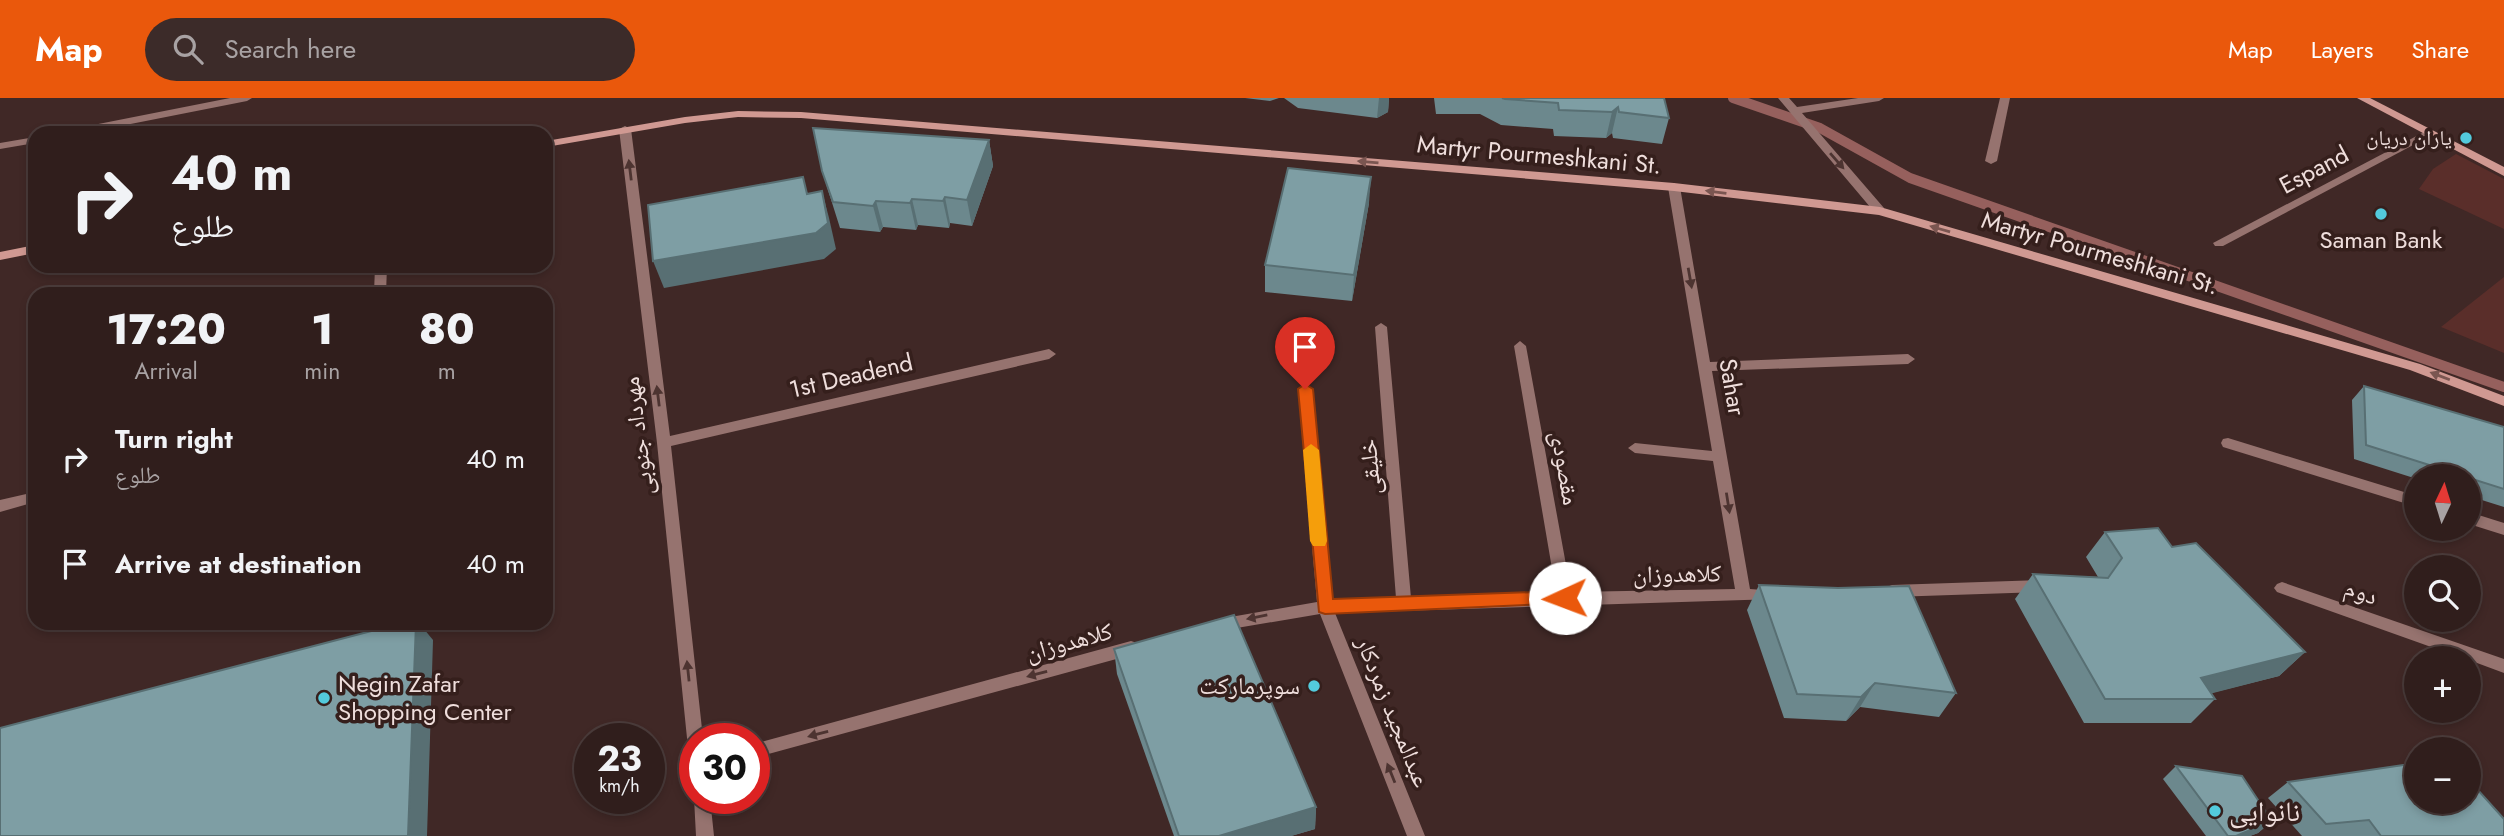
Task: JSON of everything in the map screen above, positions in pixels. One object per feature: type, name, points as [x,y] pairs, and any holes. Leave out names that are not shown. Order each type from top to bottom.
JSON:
[{"type":"street","points":[[104,126],[247,98]]},
{"type":"street","points":[[1783,98],[1880,211]]},
{"type":"street","points":[[1793,111],[1880,98]]},
{"type":"street","points":[[1991,161],[2005,98]]},
{"type":"street","points":[[2362,98],[2504,172]]},
{"type":"street","name":"Martyr Pourmeshkani St.","points":[[553,143],[625,129],[738,114],[801,115],[1674,187],[1880,211],[2415,367],[2504,401]]},
{"type":"street","name":"مهرداد جنوبی","points":[[625,129],[664,443],[693,723]]},
{"type":"street","name":"Espand","points":[[2219,243],[2428,133]]},
{"type":"street","points":[[0,146],[28,140]]},
{"type":"street","name":"Sahar","points":[[1674,187],[1743,596]]},
{"type":"street","points":[[0,256],[28,250]]},
{"type":"street","name":"خلیقی","points":[[1381,327],[1404,604]]},
{"type":"street","name":"مقصودی","points":[[1520,346],[1565,598]]},
{"type":"street","name":"1st Deadend","points":[[664,443],[1049,354]]},
{"type":"street","points":[[1705,367],[1908,359]]},
{"type":"street","name":"عبدالمجید زمردکار","points":[[1305,389],[1325,607],[1416,836]]},
{"type":"street","points":[[2228,443],[2404,498]]},
{"type":"street","points":[[1635,448],[1721,457]]},
{"type":"street","points":[[0,506],[28,499]]},
{"type":"street","points":[[2482,522],[2504,529]]},
{"type":"street","points":[[1880,591],[2059,585]]},
{"type":"street","name":"دوم","points":[[2282,588],[2504,666]]},
{"type":"street","name":"کلاهدوزان","points":[[1203,629],[1262,616],[1325,607],[1565,598],[1784,594]]},
{"type":"street","name":"کلاهدوزان","points":[[770,747],[1150,643]]},
{"type":"street","points":[[703,814],[705,836]]},
{"type":"shaded area","points":[[2456,154],[2504,179],[2504,229],[2419,189],[2433,169]]},
{"type":"shaded area","points":[[2504,277],[2504,353],[2441,327]]},
{"type":"building","points":[[1502,98],[1664,98],[1669,118],[1619,112],[1618,107],[1612,112],[1559,110],[1558,103]]},
{"type":"building","points":[[813,128],[989,140],[967,200],[945,197],[943,201],[912,199],[910,203],[876,201],[873,206],[833,202],[822,171]]},
{"type":"building","points":[[1288,168],[1371,177],[1354,275],[1265,265]]},
{"type":"building","points":[[803,177],[807,194],[822,191],[828,223],[816,233],[653,261],[648,205]]},
{"type":"building","points":[[2364,386],[2504,427],[2504,489],[2482,482],[2482,464],[2426,464],[2366,445]]},
{"type":"building","points":[[2158,528],[2172,547],[2196,543],[2305,652],[2201,678],[2215,699],[2105,699],[2033,574],[2108,578],[2122,558],[2105,532]]},
{"type":"building","points":[[1759,585],[1838,588],[1909,586],[1956,693],[1875,683],[1861,697],[1797,694]]},
{"type":"building","points":[[1234,615],[1316,807],[1219,836],[1179,836],[1114,649]]},
{"type":"building","name":"Negin Zafar Shopping Center","points":[[375,630],[416,630],[408,836],[0,836],[0,728]]},
{"type":"building","points":[[2404,765],[2404,814],[2481,814],[2481,793],[2504,819],[2504,836],[2381,836],[2369,820],[2326,824],[2288,782]]},
{"type":"building","points":[[2176,766],[2242,776],[2272,821],[2236,836],[2228,836]]},
{"type":"waterway","points":[[1733,98],[1820,128],[1910,178],[2504,387]]},
{"type":"slow traffic","points":[[1311,450],[1319,541]]},
{"type":"place","name":"یاران دریان","points":[[2466,138]]},
{"type":"place","name":"Saman Bank","points":[[2381,214]]},
{"type":"place","name":"سوپرمارکت","points":[[1314,686]]},
{"type":"place","name":"Negin Zafar Shopping Center","points":[[324,698]]},
{"type":"place","name":"نانوایی","points":[[2215,811]]},
{"type":"route","points":[[1305,389],[1325,607],[1565,598]]}]
